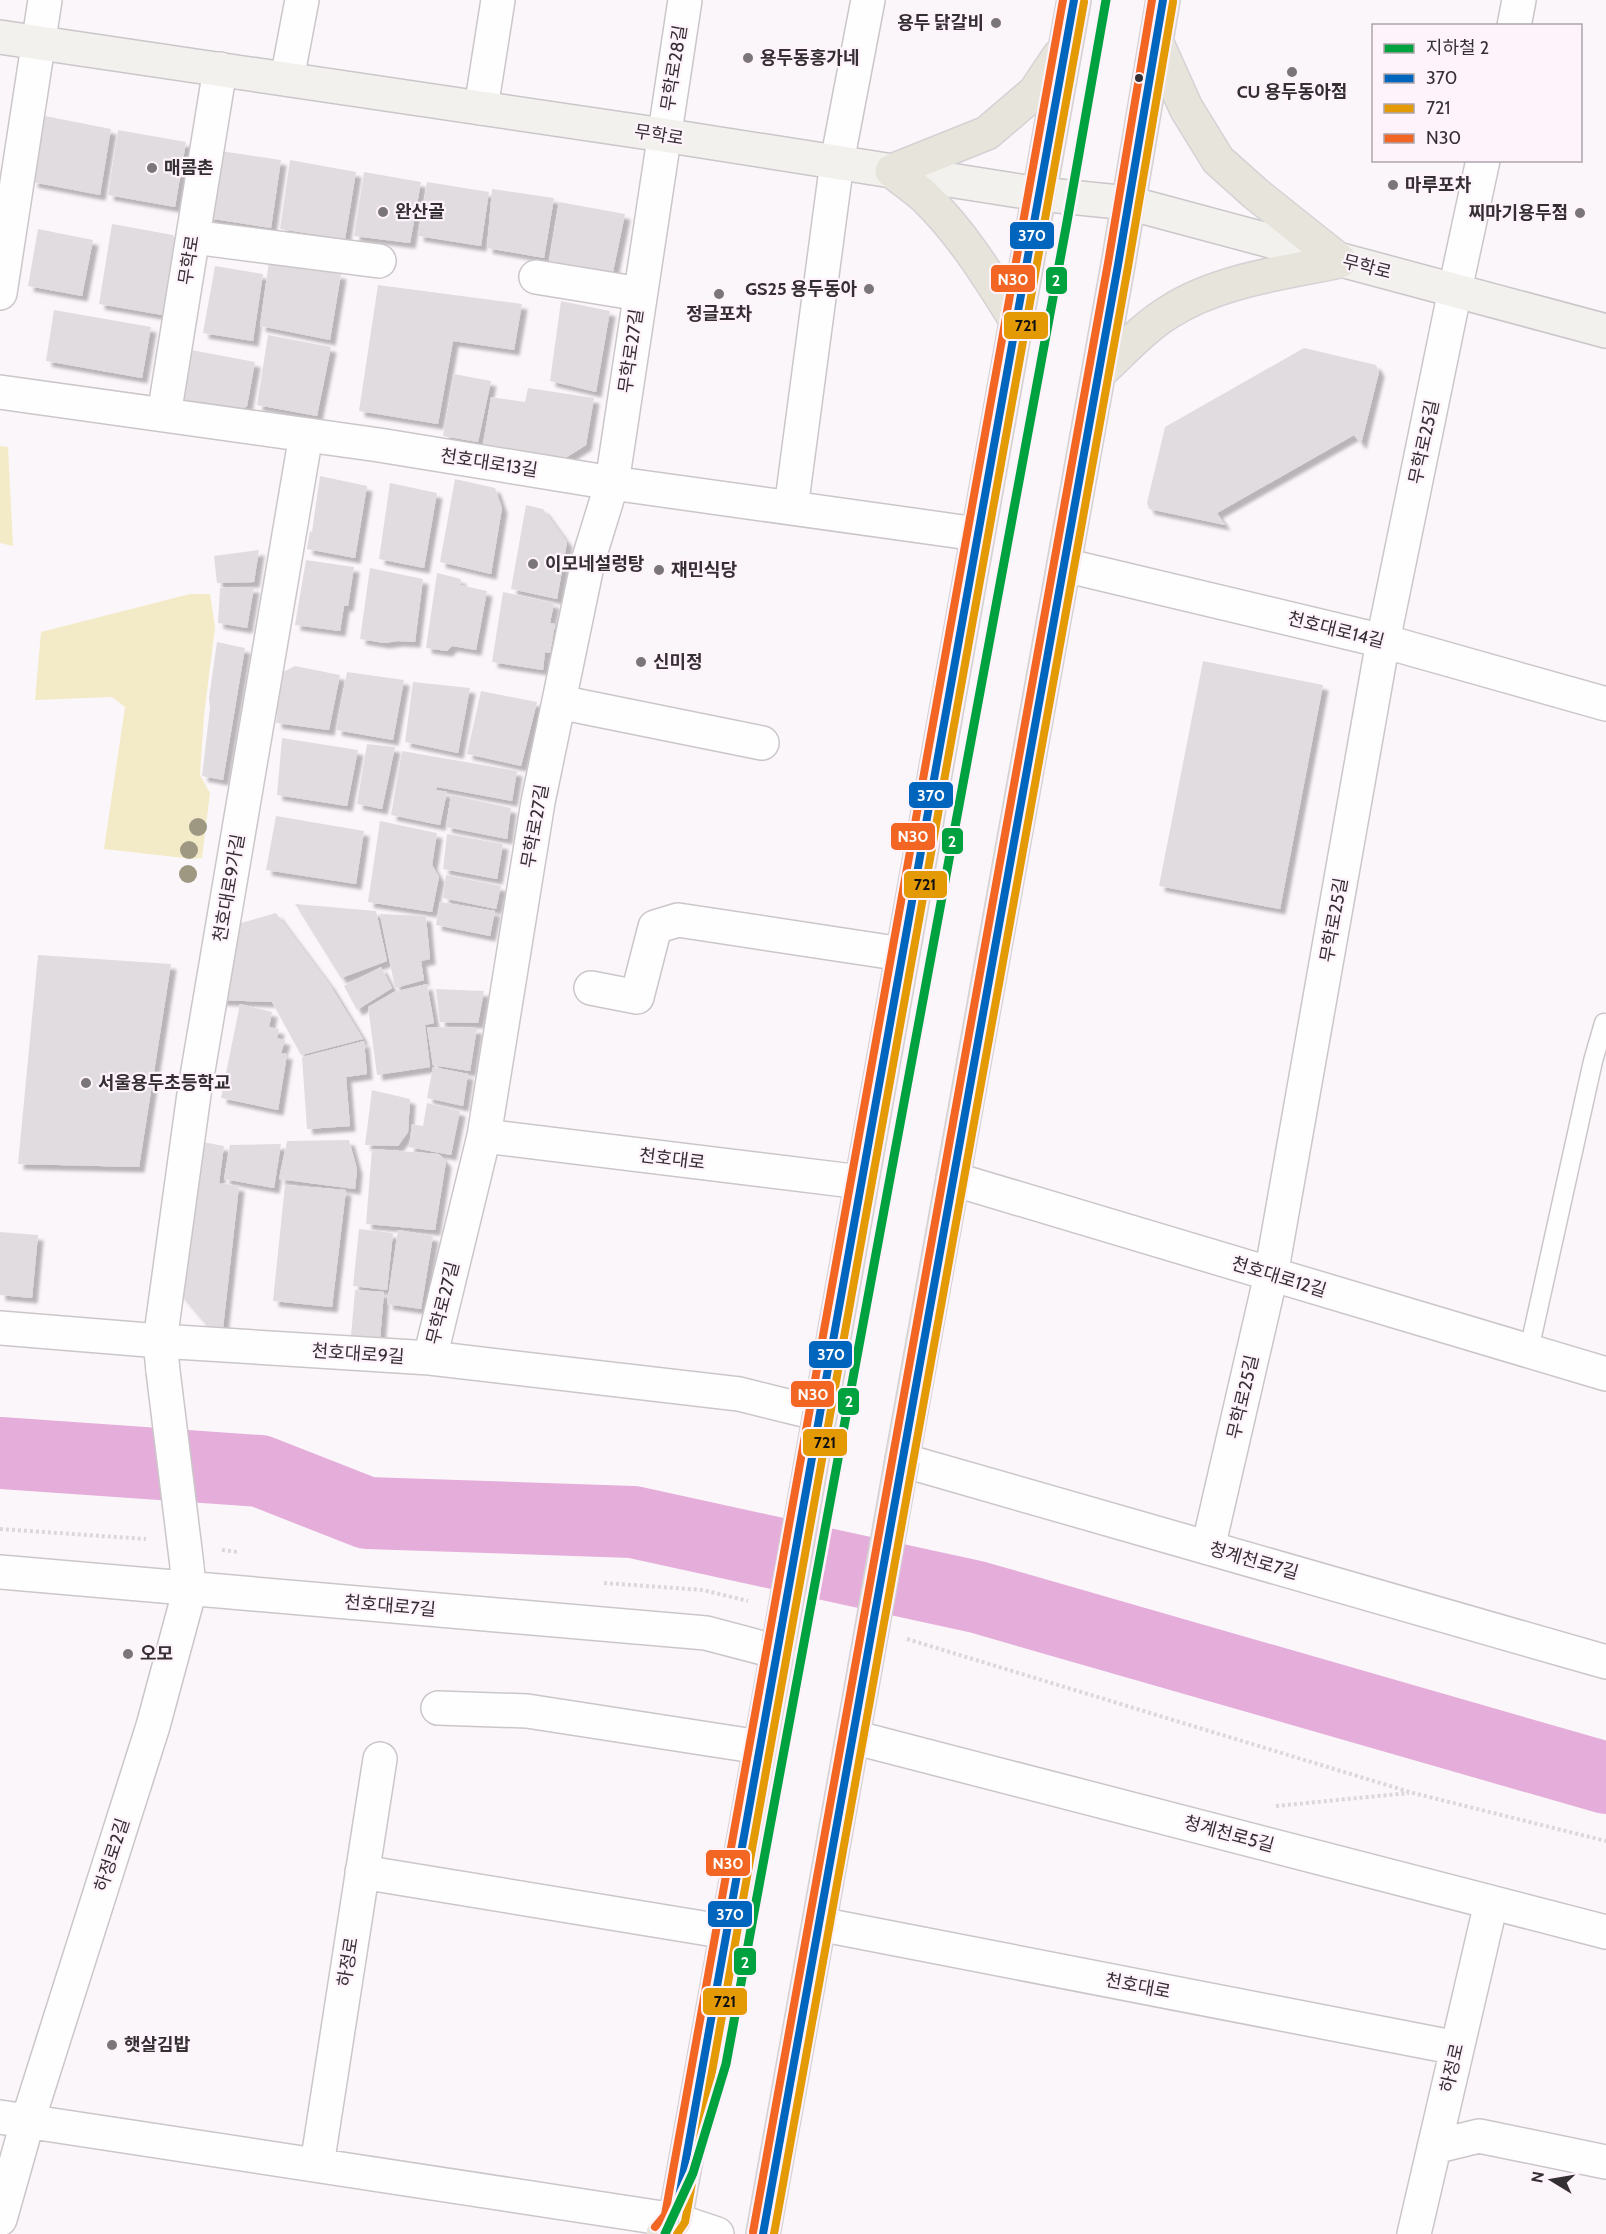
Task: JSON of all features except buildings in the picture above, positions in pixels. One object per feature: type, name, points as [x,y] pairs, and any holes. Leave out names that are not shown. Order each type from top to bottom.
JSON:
[{"type":"main road","points":[[669,2227],[727,1932],[779,1648],[1074,0]]},
{"type":"main road","points":[[763,2234],[1099,373],[1163,0]]},
{"type":"main road","name":"무학로","points":[[0,37],[663,135],[1039,194],[1129,203],[1606,331]]},
{"type":"main road","points":[[1156,41],[1186,108],[1218,160],[1256,194],[1340,261]]},
{"type":"main road","points":[[1016,320],[983,267],[951,226],[924,197],[892,171],[987,133],[1035,92],[1065,45]]},
{"type":"main road","name":"무학로","points":[[1129,203],[1299,250]]},
{"type":"main road","points":[[1099,373],[1168,312],[1213,291],[1253,279],[1340,261]]},
{"type":"street","points":[[0,293],[45,0]]},
{"type":"street","points":[[287,79],[302,0]]},
{"type":"street","points":[[481,108],[498,0]]},
{"type":"street","name":"무학로28길","points":[[663,135],[685,0]]},
{"type":"street","points":[[791,508],[837,162],[868,0]]},
{"type":"street","points":[[1514,24],[1519,0]]},
{"type":"street","name":"무학로","points":[[164,416],[220,69]]},
{"type":"street","name":"무학로27길","points":[[430,1358],[484,1136],[538,802],[588,561],[612,483],[663,135]]},
{"type":"street","name":"무학로25길","points":[[1208,1548],[1271,1275],[1383,641],[1484,162]]},
{"type":"street","points":[[193,237],[379,261]]},
{"type":"street","name":"무학로27길","points":[[536,277],[640,294]]},
{"type":"street","name":"천호대로13길","points":[[0,392],[378,445],[612,483],[977,534]]},
{"type":"street","name":"천호대로9가길","points":[[189,1578],[161,1356],[194,1094],[306,435]]},
{"type":"street","name":"천호대로14길","points":[[1064,565],[1383,641],[1606,704]]},
{"type":"street","points":[[559,702],[762,743]]},
{"type":"street","points":[[591,988],[637,997],[655,927],[678,920],[902,954]]},
{"type":"street","name":"천호대로","points":[[484,1136],[861,1182]]},
{"type":"street","name":"천호대로12길","points":[[953,1179],[1606,1374]]},
{"type":"street","name":"천호대로9길","points":[[0,1328],[161,1356],[430,1358],[739,1394],[820,1414]]},
{"type":"street","name":"청계천로7길","points":[[902,1460],[1606,1662]]},
{"type":"street","name":"천호대로7길","points":[[0,1572],[189,1578],[706,1633],[779,1648]]},
{"type":"street","name":"하정로2길","points":[[0,2219],[14,2118],[153,1726],[189,1578]]},
{"type":"street","points":[[438,1708],[527,1711],[760,1747]]},
{"type":"street","name":"청계천로5길","points":[[853,1737],[1606,1932]]},
{"type":"street","name":"하정로","points":[[317,2165],[380,1759]]},
{"type":"street","points":[[362,1872],[727,1932]]},
{"type":"street","name":"하정로","points":[[1414,2234],[1491,1902]]},
{"type":"street","name":"천호대로","points":[[819,1924],[1457,2048]]},
{"type":"street","points":[[14,2118],[317,2165],[717,2234]]},
{"type":"street","points":[[1434,2147],[1479,2136],[1606,2162]]},
{"type":"lane","points":[[1529,1350],[1593,1061],[1604,1023],[1606,1024]]},
{"type":"path","points":[[1271,1807],[1413,1793]]},
{"type":"shaded area","points":[[0,446],[8,447],[13,546],[0,543]]},
{"type":"shaded area","points":[[190,594],[210,594],[215,627],[204,716],[200,775],[210,793],[202,858],[193,859],[104,849],[125,707],[112,697],[35,700],[41,632]]},
{"type":"waterway","points":[[0,1453],[260,1471],[367,1513],[633,1522],[977,1597],[1606,1778]]},
{"type":"metro line","name":"2","points":[[665,2234],[693,2173],[726,2064],[1067,222],[1106,0]]},
{"type":"transit line","name":"N30","points":[[655,2227],[665,2215],[1063,0]]},
{"type":"transit line","name":"370","points":[[663,2234],[675,2220],[1074,0]]},
{"type":"transit line","name":"N30","points":[[753,2232],[1108,263],[1152,0]]},
{"type":"transit line","name":"370","points":[[763,2234],[1118,265],[1163,0]]},
{"type":"transit line","name":"721","points":[[677,2234],[685,2222],[1084,2]]},
{"type":"transit line","name":"721","points":[[774,2234],[1128,267],[1173,2]]},
{"type":"place","name":"용두 닭갈비","points":[[996,23]]},
{"type":"place","name":"용두동홍가네","points":[[748,58]]},
{"type":"place","name":"CU 용두동아점","points":[[1292,72]]},
{"type":"place","name":"매콤촌","points":[[152,168]]},
{"type":"place","name":"마루포차","points":[[1393,185]]},
{"type":"place","name":"완산골","points":[[383,212]]},
{"type":"place","name":"찌마기용두점","points":[[1580,213]]},
{"type":"place","name":"GS25 용두동아","points":[[869,289]]},
{"type":"place","name":"정글포차","points":[[719,294]]},
{"type":"place","name":"이모네설렁탕","points":[[533,564]]},
{"type":"place","name":"재민식당","points":[[659,570]]},
{"type":"place","name":"신미정","points":[[641,662]]},
{"type":"place","name":"서울용두초등학교","points":[[86,1083]]},
{"type":"place","name":"오모","points":[[128,1654]]},
{"type":"place","name":"햇살김밥","points":[[112,2045]]}]
